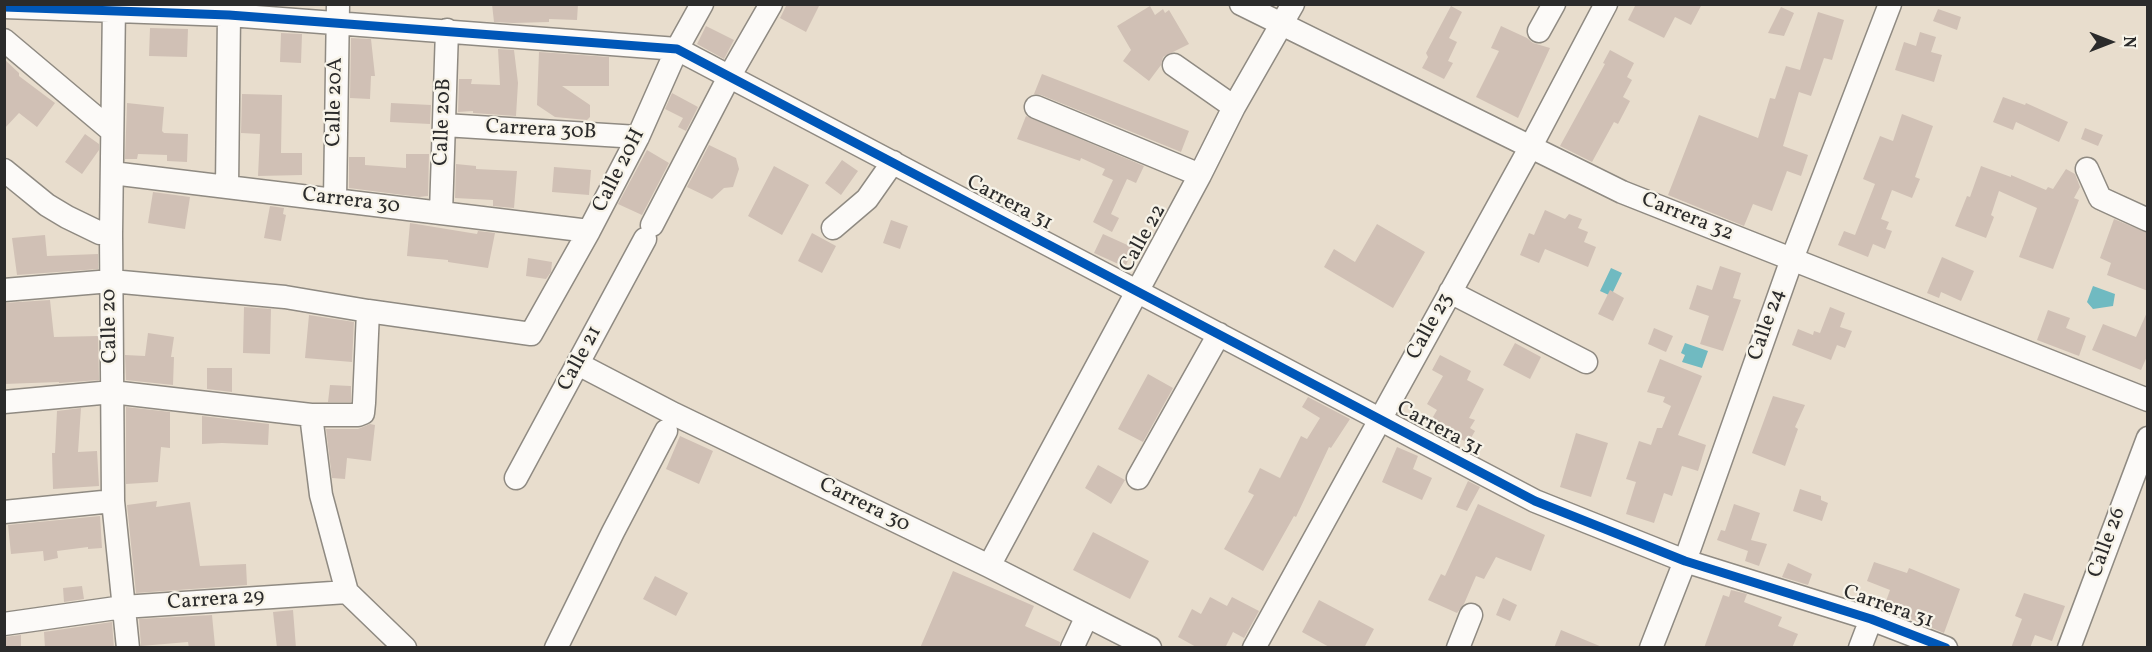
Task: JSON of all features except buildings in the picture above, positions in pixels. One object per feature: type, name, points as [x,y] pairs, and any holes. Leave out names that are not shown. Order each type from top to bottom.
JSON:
[{"type":"street","name":"Calle 20H","points":[[368,311],[531,334],[590,231],[638,137],[677,49],[702,4]]},
{"type":"street","name":"Calle 21","points":[[516,478],[649,232],[729,76],[771,4]]},
{"type":"street","name":"Carrera 32","points":[[1241,4],[1622,192],[2148,400]]},
{"type":"street","name":"Calle 22","points":[[988,566],[1200,175],[1234,107],[1293,4]]},
{"type":"street","points":[[1539,31],[1554,4]]},
{"type":"street","name":"Calle 23","points":[[1254,648],[1530,147],[1606,4]]},
{"type":"street","name":"Calle 24","points":[[1651,648],[1685,561],[1792,259],[1890,4]]},
{"type":"street","name":"Carrera 31","points":[[4,7],[114,7],[229,15],[338,13],[447,30],[677,49],[1535,501],[1685,561],[1870,619],[1946,648]]},
{"type":"street","name":"Calle 20","points":[[114,7],[111,234],[113,501],[128,648]]},
{"type":"street","name":"Calle 20A","points":[[335,200],[338,13]]},
{"type":"street","points":[[227,187],[229,15]]},
{"type":"street","name":"Calle 20B","points":[[441,213],[447,30]]},
{"type":"street","points":[[4,40],[112,131]]},
{"type":"street","points":[[1174,65],[1234,107]]},
{"type":"street","points":[[1036,107],[1200,175]]},
{"type":"street","name":"Carrera 30B","points":[[444,125],[638,137]]},
{"type":"street","points":[[832,228],[867,199],[892,162]]},
{"type":"street","points":[[2087,169],[2100,198],[2148,220]]},
{"type":"street","points":[[4,170],[67,217],[100,233],[111,234]]},
{"type":"street","name":"Carrera 30","points":[[112,173],[590,231]]},
{"type":"street","points":[[4,290],[111,282],[285,297],[368,311],[363,413],[358,416],[311,415],[112,392],[4,402]]},
{"type":"street","points":[[1450,292],[1586,362]]},
{"type":"street","points":[[1138,478],[1219,334]]},
{"type":"street","name":"Carrera 30","points":[[578,364],[674,414],[988,566],[1150,648]]},
{"type":"street","points":[[311,415],[321,495],[347,592],[405,648]]},
{"type":"street","points":[[556,648],[666,431]]},
{"type":"street","name":"Calle 26","points":[[2069,648],[2148,438]]},
{"type":"street","points":[[4,513],[113,501]]},
{"type":"street","name":"Carrera 29","points":[[4,624],[123,607],[347,592]]},
{"type":"street","points":[[1458,648],[1471,615]]},
{"type":"street","points":[[1072,648],[1087,616]]},
{"type":"street","points":[[1860,648],[1870,619]]},
{"type":"water","points":[[1611,268],[1622,273],[1611,296],[1600,291]]},
{"type":"water","points":[[2093,286],[2115,294],[2113,306],[2093,309],[2087,302]]},
{"type":"water","points":[[1685,343],[1708,351],[1702,368],[1682,362],[1685,355],[1681,353]]},
{"type":"cycle path","points":[[4,7],[229,15],[677,49],[1535,501],[1685,561],[1871,619],[1946,648]]}]
